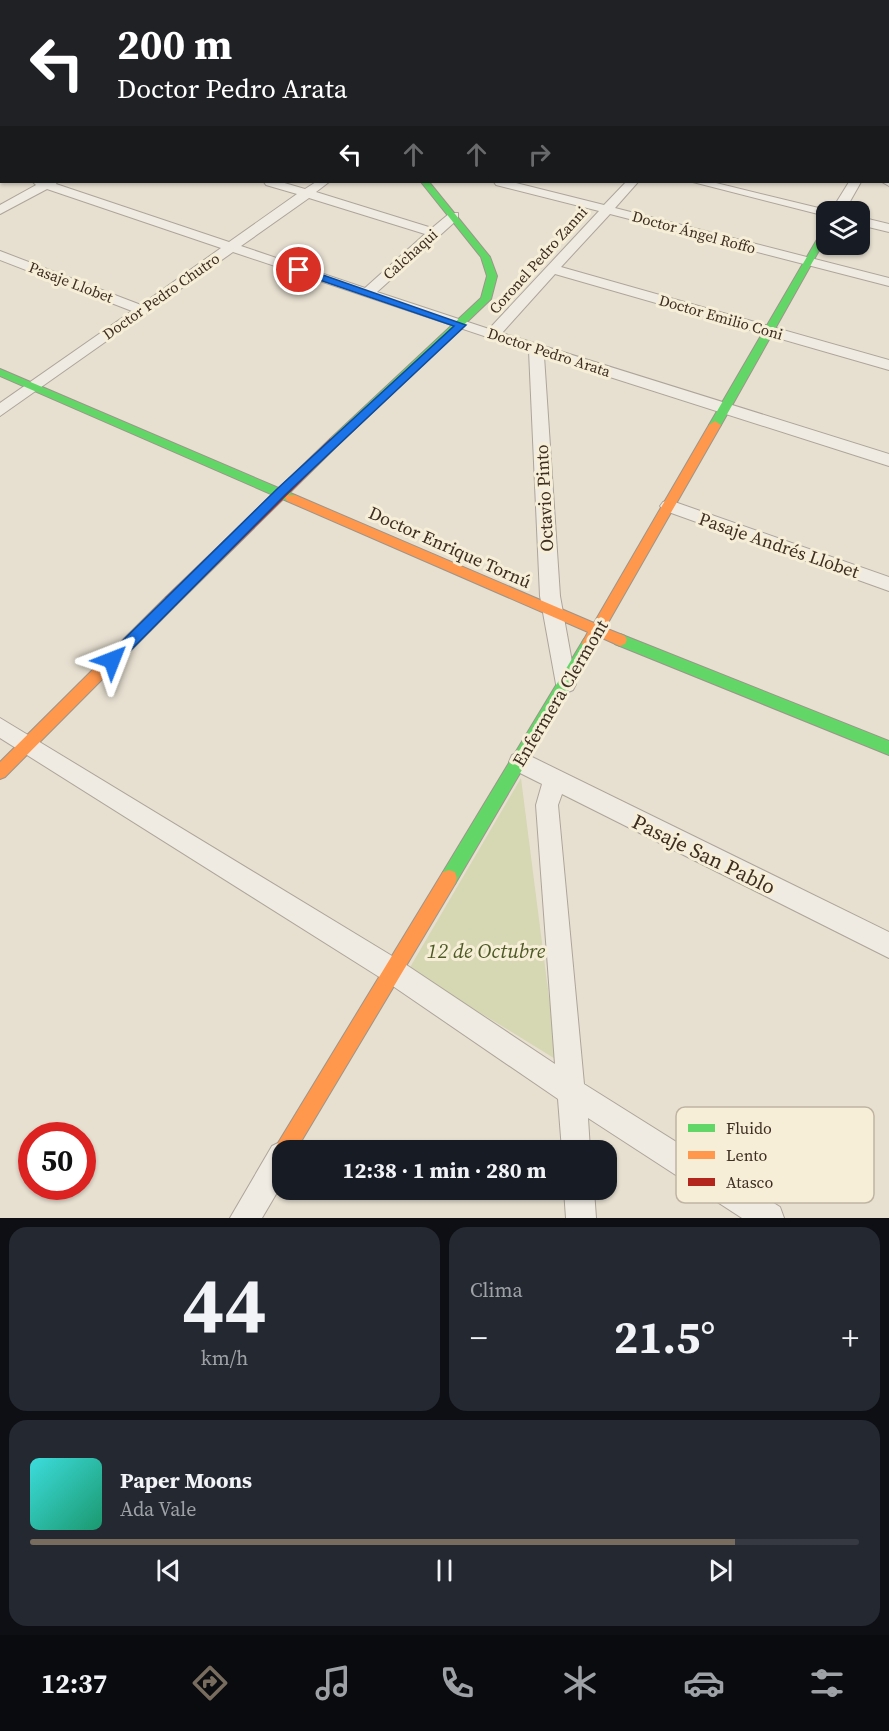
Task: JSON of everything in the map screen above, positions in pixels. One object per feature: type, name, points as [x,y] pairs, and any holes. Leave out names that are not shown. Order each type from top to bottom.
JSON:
[{"type":"street","points":[[0,210],[44,183]]},
{"type":"street","name":"Doctor Pedro Arata","points":[[49,183],[461,325],[889,460]]},
{"type":"street","points":[[273,183],[434,233]]},
{"type":"street","name":"Doctor Pedro Chutro","points":[[0,411],[321,183]]},
{"type":"street","points":[[0,772],[281,492],[486,299],[492,276],[485,257],[426,183]]},
{"type":"street","name":"Doctor Ángel Roffo","points":[[504,183],[889,282]]},
{"type":"street","name":"Coronel Pedro Zanni","points":[[493,334],[631,183]]},
{"type":"street","points":[[703,183],[816,211]]},
{"type":"street","points":[[844,201],[854,183]]},
{"type":"street","name":"Calchaqui","points":[[367,292],[454,216]]},
{"type":"street","points":[[870,223],[889,228]]},
{"type":"street","name":"Enfermera Clermont","points":[[291,1140],[566,684],[816,249]]},
{"type":"street","name":"Pasaje Llobet","points":[[0,255],[142,310]]},
{"type":"street","name":"Doctor Emilio Coni","points":[[553,268],[889,365]]},
{"type":"street","name":"Octavio Pinto","points":[[536,348],[552,611],[566,684]]},
{"type":"street","name":"Doctor Enrique Tornú","points":[[0,372],[552,611],[889,748]]},
{"type":"street","name":"Pasaje Andrés Llobet","points":[[669,506],[889,584]]},
{"type":"street","points":[[0,727],[393,970],[572,1092],[676,1159]]},
{"type":"street","name":"Pasaje San Pablo","points":[[520,762],[889,945]]},
{"type":"street","points":[[554,780],[547,805],[575,1140]]},
{"type":"street","points":[[245,1218],[272,1173]]},
{"type":"street","points":[[580,1200],[581,1218]]},
{"type":"street","points":[[746,1203],[769,1218]]},
{"type":"green space","name":"12 de Octubre","points":[[521,778],[557,1060],[409,969]]},
{"type":"traffic: fast","points":[[334,442],[486,299],[492,276],[485,257],[426,183]]},
{"type":"traffic: fast","points":[[715,425],[816,248]]},
{"type":"traffic: fast","points":[[0,372],[291,498]]},
{"type":"traffic: fast","points":[[620,640],[889,748]]},
{"type":"traffic: fast","points":[[449,878],[589,643]]},
{"type":"traffic: slow","points":[[589,643],[715,425]]},
{"type":"traffic: slow","points":[[291,498],[620,640]]},
{"type":"traffic: slow","points":[[0,772],[171,601]]},
{"type":"traffic: slow","points":[[291,1140],[449,878]]},
{"type":"traffic: jam","points":[[171,601],[334,442]]},
{"type":"route","points":[[112,660],[281,492],[461,325],[299,270]]}]
